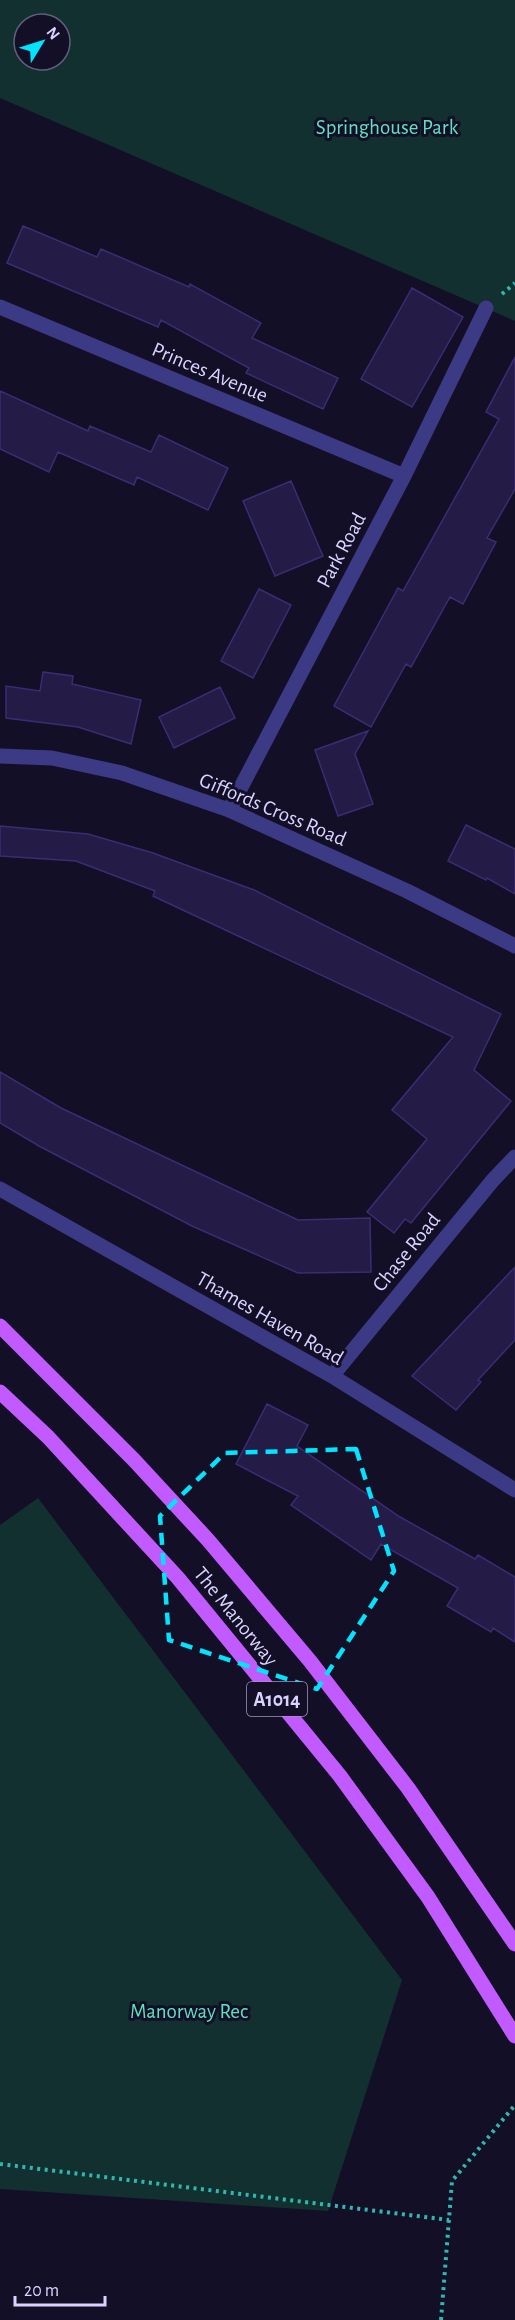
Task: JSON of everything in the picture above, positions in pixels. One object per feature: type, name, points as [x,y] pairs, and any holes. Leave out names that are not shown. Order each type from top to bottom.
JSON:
[{"type":"main road","name":"The Manorway","points":[[0,1326],[126,1452],[208,1540],[310,1661],[408,1788],[515,1944]]},
{"type":"main road","name":"The Manorway","points":[[0,1392],[48,1437],[178,1578],[340,1776],[428,1897],[515,2036]]},
{"type":"street","name":"Princes Avenue","points":[[0,307],[405,476]]},
{"type":"street","name":"Park Road","points":[[229,810],[405,476],[486,308]]},
{"type":"street","name":"Giffords Cross Road","points":[[0,756],[52,758],[122,773],[229,810],[407,891],[515,946]]},
{"type":"street","name":"Chase Road","points":[[332,1376],[493,1180],[515,1157]]},
{"type":"street","name":"Thames Haven Road","points":[[0,1189],[332,1376],[515,1490]]},
{"type":"path","points":[[441,2320],[452,2181],[515,2105]]},
{"type":"path","points":[[0,2164],[449,2220]]},
{"type":"highlighted area","points":[[356,1449],[394,1571],[317,1689],[169,1640],[160,1516],[225,1453]]},
{"type":"green space","name":"Springhouse Park","points":[[0,0],[515,0],[515,321],[0,98]]},
{"type":"green space","name":"Manorway Rec","points":[[38,1498],[402,1980],[328,2211],[0,2189],[0,1525]]},
{"type":"building","points":[[23,226],[97,257],[101,249],[189,287],[190,284],[261,323],[252,338],[338,378],[323,409],[246,373],[249,368],[161,320],[158,327],[7,263]]},
{"type":"building","points":[[412,288],[463,317],[412,407],[361,379]]},
{"type":"building","points":[[515,357],[515,489],[487,538],[496,542],[463,604],[450,597],[411,667],[406,664],[371,727],[334,706],[398,588],[403,591],[499,419],[486,412]]},
{"type":"building","points":[[0,391],[88,431],[90,426],[151,452],[159,435],[228,468],[208,510],[137,477],[134,485],[58,452],[49,472],[0,449]]},
{"type":"building","points":[[291,481],[323,556],[275,576],[243,501]]},
{"type":"building","points":[[259,589],[291,605],[253,678],[221,661]]},
{"type":"building","points":[[43,672],[73,676],[72,684],[141,700],[131,744],[78,727],[6,718],[6,686],[40,691]]},
{"type":"building","points":[[220,687],[235,718],[174,748],[159,717]]},
{"type":"building","points":[[368,731],[355,754],[373,804],[338,816],[315,750]]},
{"type":"building","points":[[466,825],[515,849],[515,894],[487,878],[486,880],[448,861]]},
{"type":"building","points":[[0,826],[88,834],[153,853],[254,890],[501,1014],[474,1070],[511,1101],[411,1223],[405,1219],[394,1233],[367,1212],[427,1139],[392,1110],[453,1037],[153,896],[155,891],[76,861],[0,856]]},
{"type":"building","points":[[0,1072],[61,1108],[298,1220],[370,1218],[371,1272],[298,1273],[192,1226],[39,1146],[0,1123]]},
{"type":"building","points":[[515,1267],[515,1340],[478,1380],[481,1382],[456,1410],[412,1376]]},
{"type":"building","points":[[267,1404],[308,1425],[297,1446],[400,1517],[475,1559],[478,1555],[515,1577],[515,1642],[493,1628],[491,1632],[447,1606],[458,1588],[381,1544],[371,1560],[291,1505],[298,1496],[236,1464]]}]
